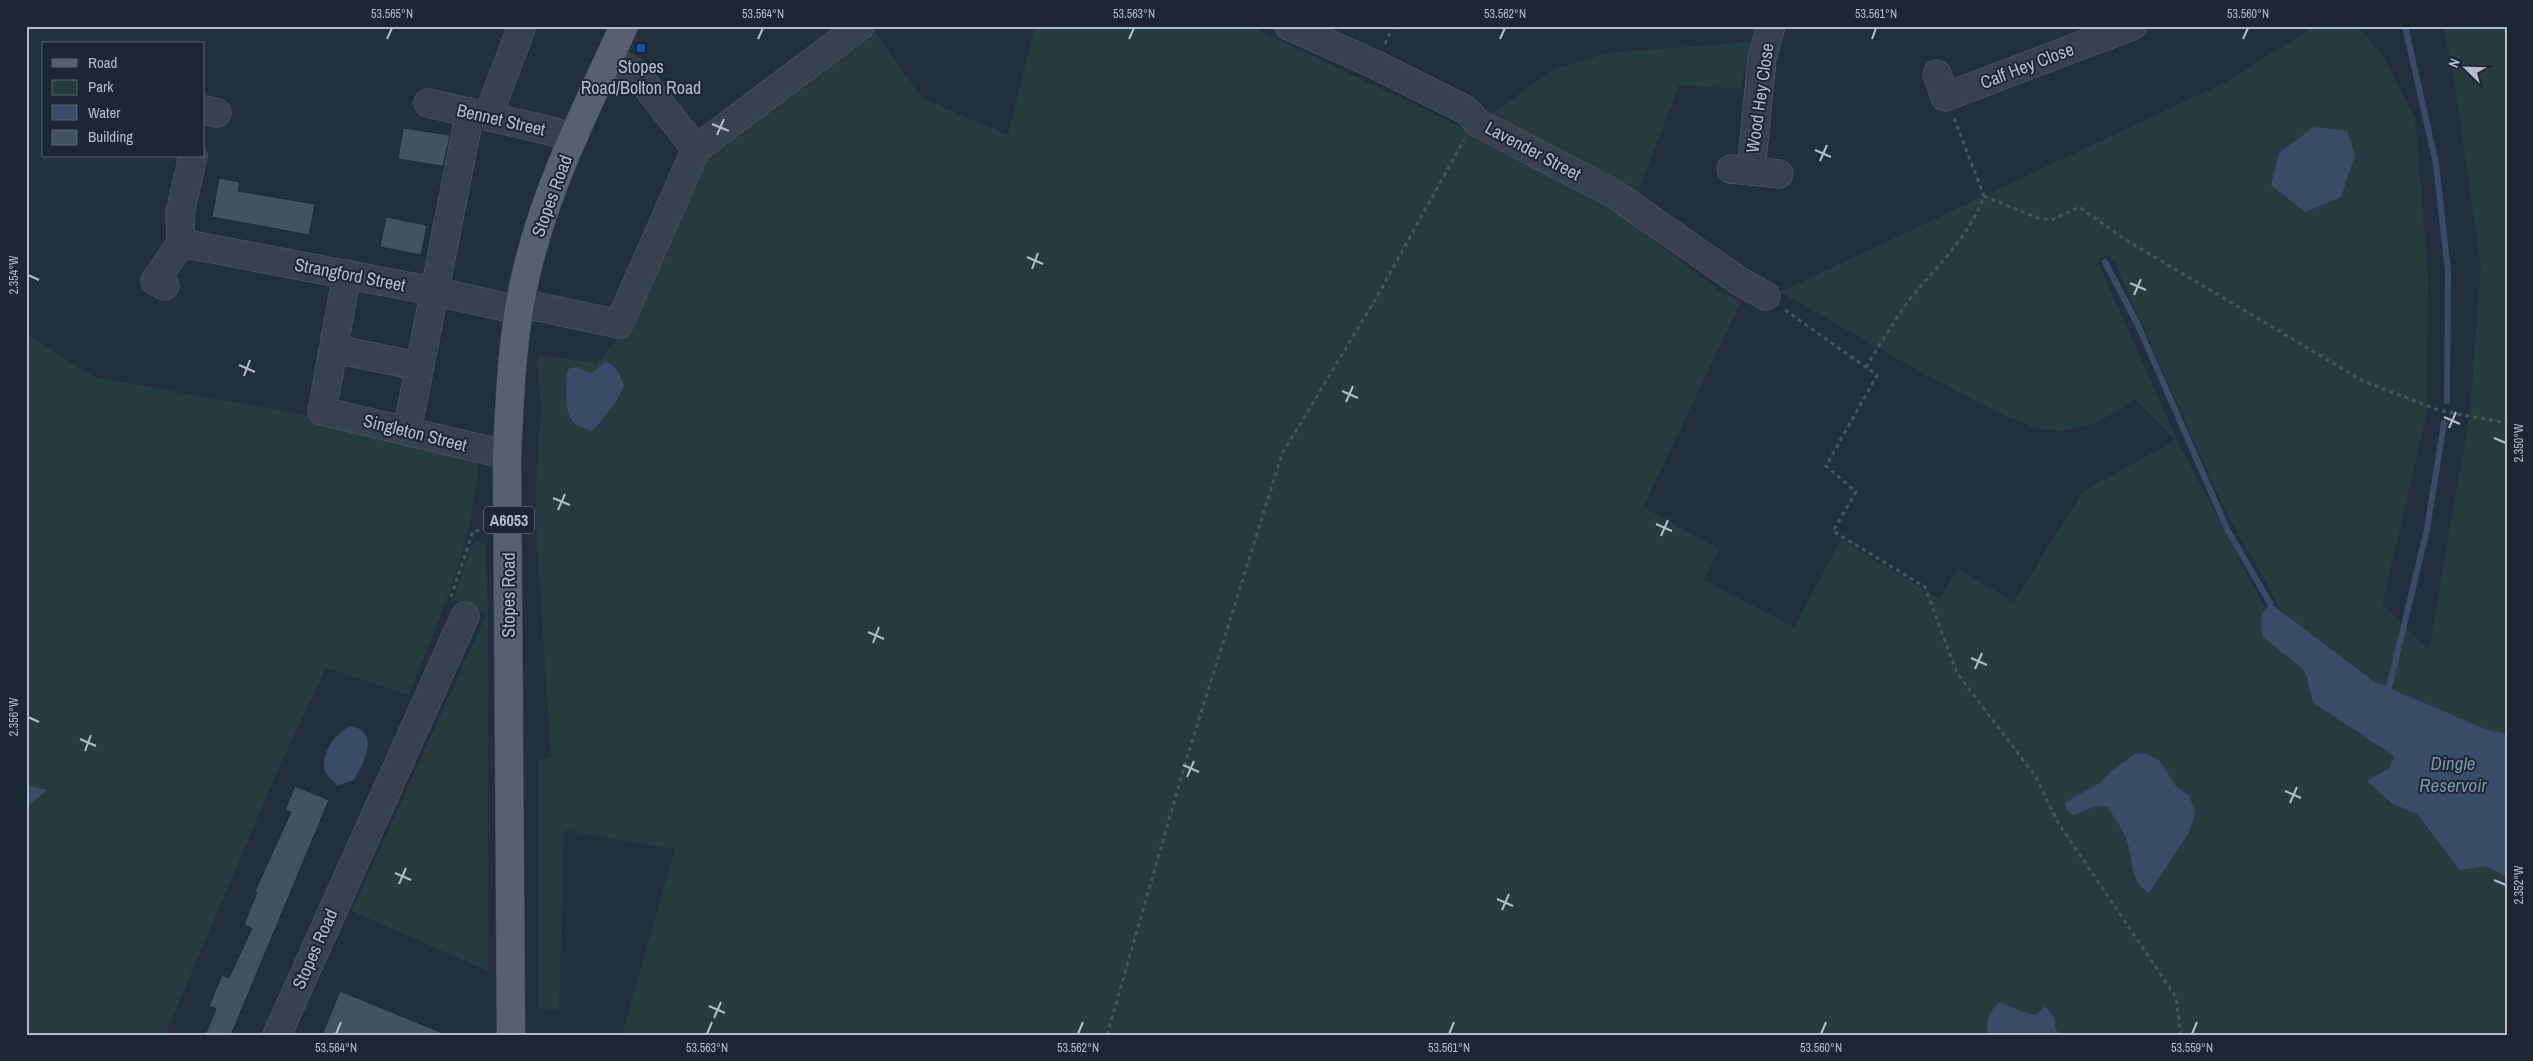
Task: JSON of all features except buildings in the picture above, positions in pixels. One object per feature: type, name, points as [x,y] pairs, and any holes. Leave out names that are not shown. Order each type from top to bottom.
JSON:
[{"type":"main road","name":"Stopes Road","points":[[511,1035],[507,456],[511,371],[519,307],[537,232],[573,140],[624,26]]},
{"type":"street","points":[[407,431],[433,290],[479,114],[522,26]]},
{"type":"street","points":[[610,58],[636,73],[696,149],[860,26]]},
{"type":"street","name":"Lavender Street","points":[[1289,26],[1374,64],[1466,110],[1478,123],[1613,194],[1739,281],[1766,296]]},
{"type":"street","name":"Wood Hey Close","points":[[1771,26],[1762,60],[1741,170],[1780,174]]},
{"type":"street","name":"Calf Hey Close","points":[[1941,85],[2132,26]]},
{"type":"street","name":"Bennet Street","points":[[428,103],[551,131],[573,140]]},
{"type":"street","name":"Strangford Street","points":[[181,243],[619,324],[696,149]]},
{"type":"street","points":[[165,286],[154,281],[181,243],[180,213],[193,158]]},
{"type":"street","points":[[347,274],[334,349],[418,366]]},
{"type":"street","name":"Singleton Street","points":[[334,349],[322,411],[507,456]]},
{"type":"street","name":"Stopes Road","points":[[277,1035],[465,616]]},
{"type":"path","points":[[1941,85],[1984,196],[2038,218],[2052,220],[2079,207],[2126,240],[2363,381],[2440,411],[2507,422]]},
{"type":"path","points":[[1107,1035],[1188,754],[1282,454],[1375,300],[1464,140],[1456,130],[1466,110]]},
{"type":"path","points":[[1866,367],[1909,301],[1966,232],[1984,196]]},
{"type":"path","points":[[1766,296],[1877,376],[1826,466],[1856,492],[1833,531],[1925,587],[1957,673],[2036,777],[2057,821],[2176,998],[2181,1035]]},
{"type":"path","points":[[465,616],[449,604],[473,531],[509,529]]},
{"type":"green space","points":[[871,26],[922,98],[1008,135],[1036,26],[1250,26],[1463,128],[1600,199],[1720,291],[1741,302],[1643,507],[1719,549],[1704,580],[1794,627],[1841,540],[1940,599],[1958,569],[2014,602],[2083,491],[2176,440],[2135,399],[2097,423],[2062,431],[2036,428],[2004,415],[1926,375],[1780,292],[2228,81],[2314,26],[2357,26],[2383,56],[2415,118],[2428,276],[2427,411],[2382,605],[2429,650],[2470,414],[2481,265],[2458,105],[2444,26],[2507,26],[2507,734],[2488,730],[2375,682],[2283,613],[2224,508],[2114,261],[2106,256],[2097,260],[2177,440],[2265,609],[2261,615],[2265,638],[2305,671],[2313,703],[2394,756],[2389,768],[2367,781],[2391,803],[2417,814],[2460,870],[2487,866],[2507,878],[2507,1035],[622,1035],[675,849],[564,830],[559,1010],[539,1008],[539,761],[551,756],[535,507],[541,409],[537,355],[597,363],[621,335],[701,154]],"holes":[[[605,362],[574,424],[569,417],[566,379],[583,369],[592,373]]]},
{"type":"green space","points":[[1752,42],[1740,89],[1679,85],[1635,200],[1489,115],[1555,69],[1608,53]]},
{"type":"green space","points":[[26,333],[94,377],[338,421],[478,452],[470,523],[456,573],[409,695],[326,668],[279,767],[165,1035],[26,1035]]},
{"type":"green space","points":[[474,540],[485,544],[488,613],[488,971],[352,911],[487,613],[453,600]]},
{"type":"water","points":[[2314,127],[2347,131],[2355,155],[2341,197],[2305,212],[2271,185],[2279,153]]},
{"type":"water","points":[[605,362],[615,368],[624,386],[616,402],[593,431],[578,426],[568,413],[566,398],[567,374],[568,369],[576,367],[592,373]]},
{"type":"water","name":"Dingle Reservoir","points":[[2270,603],[2375,682],[2488,730],[2507,734],[2507,878],[2487,866],[2460,870],[2417,814],[2391,803],[2367,781],[2389,768],[2394,756],[2313,703],[2305,671],[2262,636],[2261,615]]},
{"type":"water","points":[[351,726],[360,729],[365,735],[368,741],[367,749],[362,765],[354,780],[338,785],[326,773],[324,761],[332,742]]},
{"type":"water","points":[[2135,754],[2147,754],[2159,760],[2175,785],[2189,796],[2196,813],[2188,834],[2149,893],[2143,889],[2137,880],[2127,840],[2118,822],[2107,807],[2096,806],[2074,815],[2066,810],[2066,802],[2100,783],[2111,771]]},
{"type":"water","points":[[26,785],[47,790],[26,808]]},
{"type":"water","points":[[2000,1002],[2020,1011],[2036,1015],[2045,1006],[2055,1019],[2055,1029],[2061,1035],[1989,1035],[1987,1025],[1989,1017],[1993,1009]]},
{"type":"waterway","points":[[2405,26],[2436,164],[2448,271],[2447,401]]},
{"type":"waterway","points":[[2105,262],[2138,325],[2228,531],[2270,603]]},
{"type":"waterway","points":[[2389,688],[2427,529],[2444,423]]},
{"type":"place","name":"Stopes Road/Bolton Road","points":[[641,48]]}]
